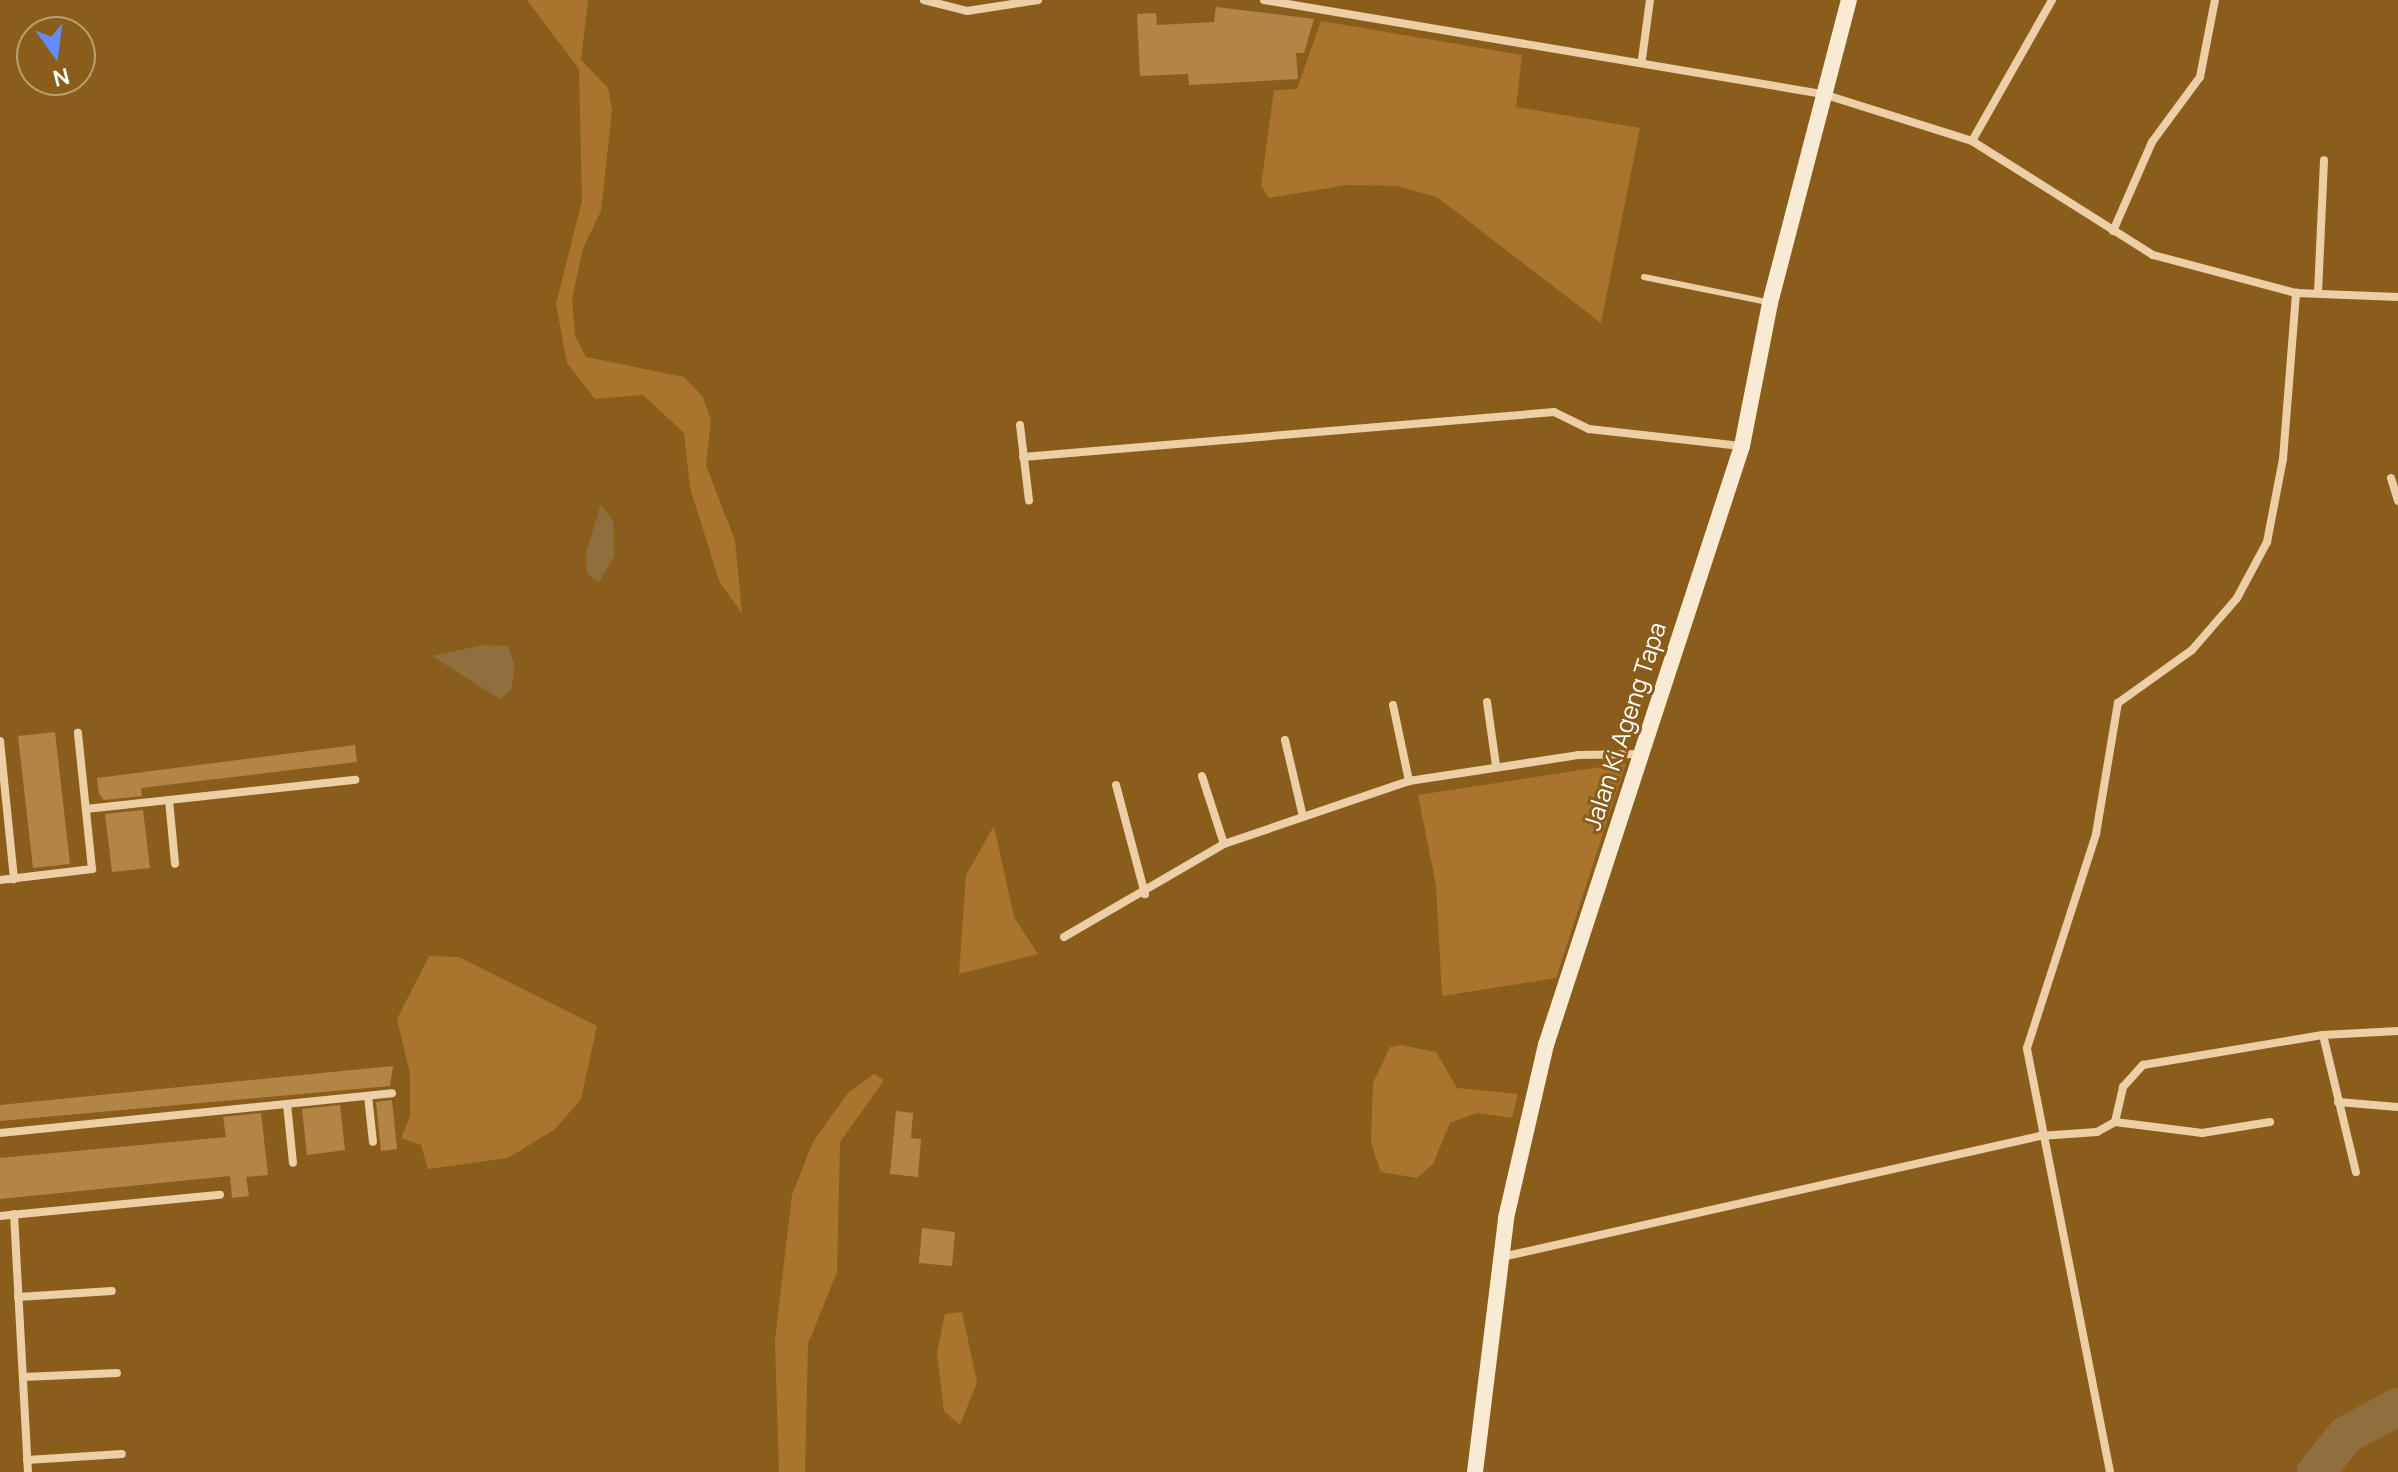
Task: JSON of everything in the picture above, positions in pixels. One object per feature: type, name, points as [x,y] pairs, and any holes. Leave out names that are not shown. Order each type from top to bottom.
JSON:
[{"type":"street","points":[[924,0],[967,11],[1038,0]]},
{"type":"street","points":[[1264,0],[1642,59],[1823,94],[1972,141],[2113,231],[2165,259],[2296,293],[2398,297]]},
{"type":"street","points":[[1642,59],[1650,0]]},
{"type":"street","name":"Jalan Ki Ageng Tapa","points":[[1475,1472],[1501,1257],[1546,1045],[1742,446],[1770,303],[1849,0]]},
{"type":"street","points":[[1972,141],[2052,0]]},
{"type":"street","points":[[2113,231],[2152,142],[2200,77],[2215,0]]},
{"type":"street","points":[[2318,293],[2324,160]]},
{"type":"street","points":[[2110,1472],[2040,1136],[2027,1048],[2096,834],[2112,716],[2118,703],[2192,650],[2237,598],[2267,542],[2283,459],[2296,293]]},
{"type":"street","points":[[1023,457],[1554,412],[1589,429],[1742,446]]},
{"type":"street","points":[[1020,425],[1029,500]]},
{"type":"street","points":[[2391,478],[2398,501]]},
{"type":"street","points":[[1487,702],[1496,765]]},
{"type":"street","points":[[1393,705],[1409,781]]},
{"type":"street","points":[[0,880],[92,869],[78,733]]},
{"type":"street","points":[[1285,740],[1303,817]]},
{"type":"street","points":[[0,741],[14,879]]},
{"type":"street","points":[[1064,937],[1145,894],[1224,844],[1409,781],[1496,765],[1640,754]]},
{"type":"street","points":[[1202,776],[1224,844]]},
{"type":"street","points":[[86,809],[355,780]]},
{"type":"street","points":[[1116,785],[1145,894]]},
{"type":"street","points":[[169,800],[175,864]]},
{"type":"street","points":[[2115,1122],[2123,1087],[2143,1065],[2323,1035],[2398,1031]]},
{"type":"street","points":[[2323,1035],[2356,1172]]},
{"type":"street","points":[[0,1133],[392,1093]]},
{"type":"street","points":[[368,1096],[373,1142]]},
{"type":"street","points":[[2338,1102],[2398,1107]]},
{"type":"street","points":[[287,1104],[293,1163]]},
{"type":"street","points":[[1501,1257],[2040,1136],[2097,1132],[2115,1122],[2202,1133],[2270,1122]]},
{"type":"street","points":[[0,1216],[220,1195]]},
{"type":"street","points":[[14,1214],[28,1472]]},
{"type":"street","points":[[18,1297],[112,1291]]},
{"type":"street","points":[[23,1377],[117,1373]]},
{"type":"street","points":[[27,1460],[122,1454]]},
{"type":"lane","points":[[1644,277],[1770,303]]},
{"type":"shaded area","points":[[527,0],[588,0],[581,60],[608,88],[612,110],[601,211],[583,248],[572,299],[575,335],[586,357],[684,377],[703,397],[711,420],[706,465],[735,541],[742,613],[720,583],[690,488],[684,433],[643,395],[595,399],[567,363],[556,304],[582,201],[579,69]]},
{"type":"shaded area","points":[[1321,21],[1522,55],[1516,107],[1640,128],[1601,323],[1437,197],[1397,186],[1347,185],[1269,198],[1261,186],[1274,90],[1297,89]]},
{"type":"shaded area","points":[[601,504],[613,522],[614,556],[599,582],[587,574],[586,553]]},
{"type":"shaded area","points":[[483,645],[508,646],[515,667],[511,690],[500,699],[432,656]]},
{"type":"shaded area","points":[[1626,763],[1556,978],[1442,996],[1436,885],[1418,795]]},
{"type":"shaded area","points":[[994,826],[1014,917],[1038,954],[959,974],[966,875]]},
{"type":"shaded area","points":[[429,956],[459,957],[597,1026],[581,1099],[555,1129],[508,1158],[428,1169],[421,1145],[401,1138],[410,1116],[410,1074],[397,1019]]},
{"type":"shaded area","points":[[1401,1045],[1436,1052],[1457,1088],[1518,1094],[1512,1118],[1477,1113],[1450,1123],[1433,1164],[1417,1178],[1381,1172],[1371,1143],[1373,1083],[1390,1047]]},
{"type":"shaded area","points":[[874,1074],[884,1080],[840,1142],[837,1272],[808,1344],[805,1472],[779,1472],[775,1340],[792,1195],[813,1142],[848,1093]]},
{"type":"shaded area","points":[[962,1312],[977,1382],[960,1425],[944,1411],[937,1353],[945,1314]]},
{"type":"building","points":[[1216,7],[1314,19],[1304,53],[1296,53],[1298,79],[1189,85],[1188,74],[1140,76],[1137,14],[1156,13],[1157,25],[1214,22]]},
{"type":"building","points":[[55,732],[70,864],[33,868],[18,736]]},
{"type":"building","points":[[355,745],[357,762],[141,788],[142,796],[104,800],[99,794],[97,778]]},
{"type":"building","points":[[143,810],[150,868],[112,872],[105,814]]},
{"type":"building","points":[[393,1066],[390,1086],[0,1121],[0,1105]]},
{"type":"building","points":[[392,1100],[397,1149],[381,1151],[376,1102]]},
{"type":"building","points":[[340,1105],[345,1150],[307,1155],[302,1109]]},
{"type":"building","points":[[896,1111],[913,1113],[911,1138],[921,1139],[918,1177],[890,1174]]},
{"type":"building","points":[[261,1113],[268,1175],[246,1177],[249,1196],[232,1198],[230,1176],[0,1199],[0,1158],[226,1137],[223,1117]]},
{"type":"building","points":[[922,1228],[955,1232],[952,1266],[919,1263]]},
{"type":"waterway","points":[[2316,1472],[2346,1435],[2398,1407]]}]
